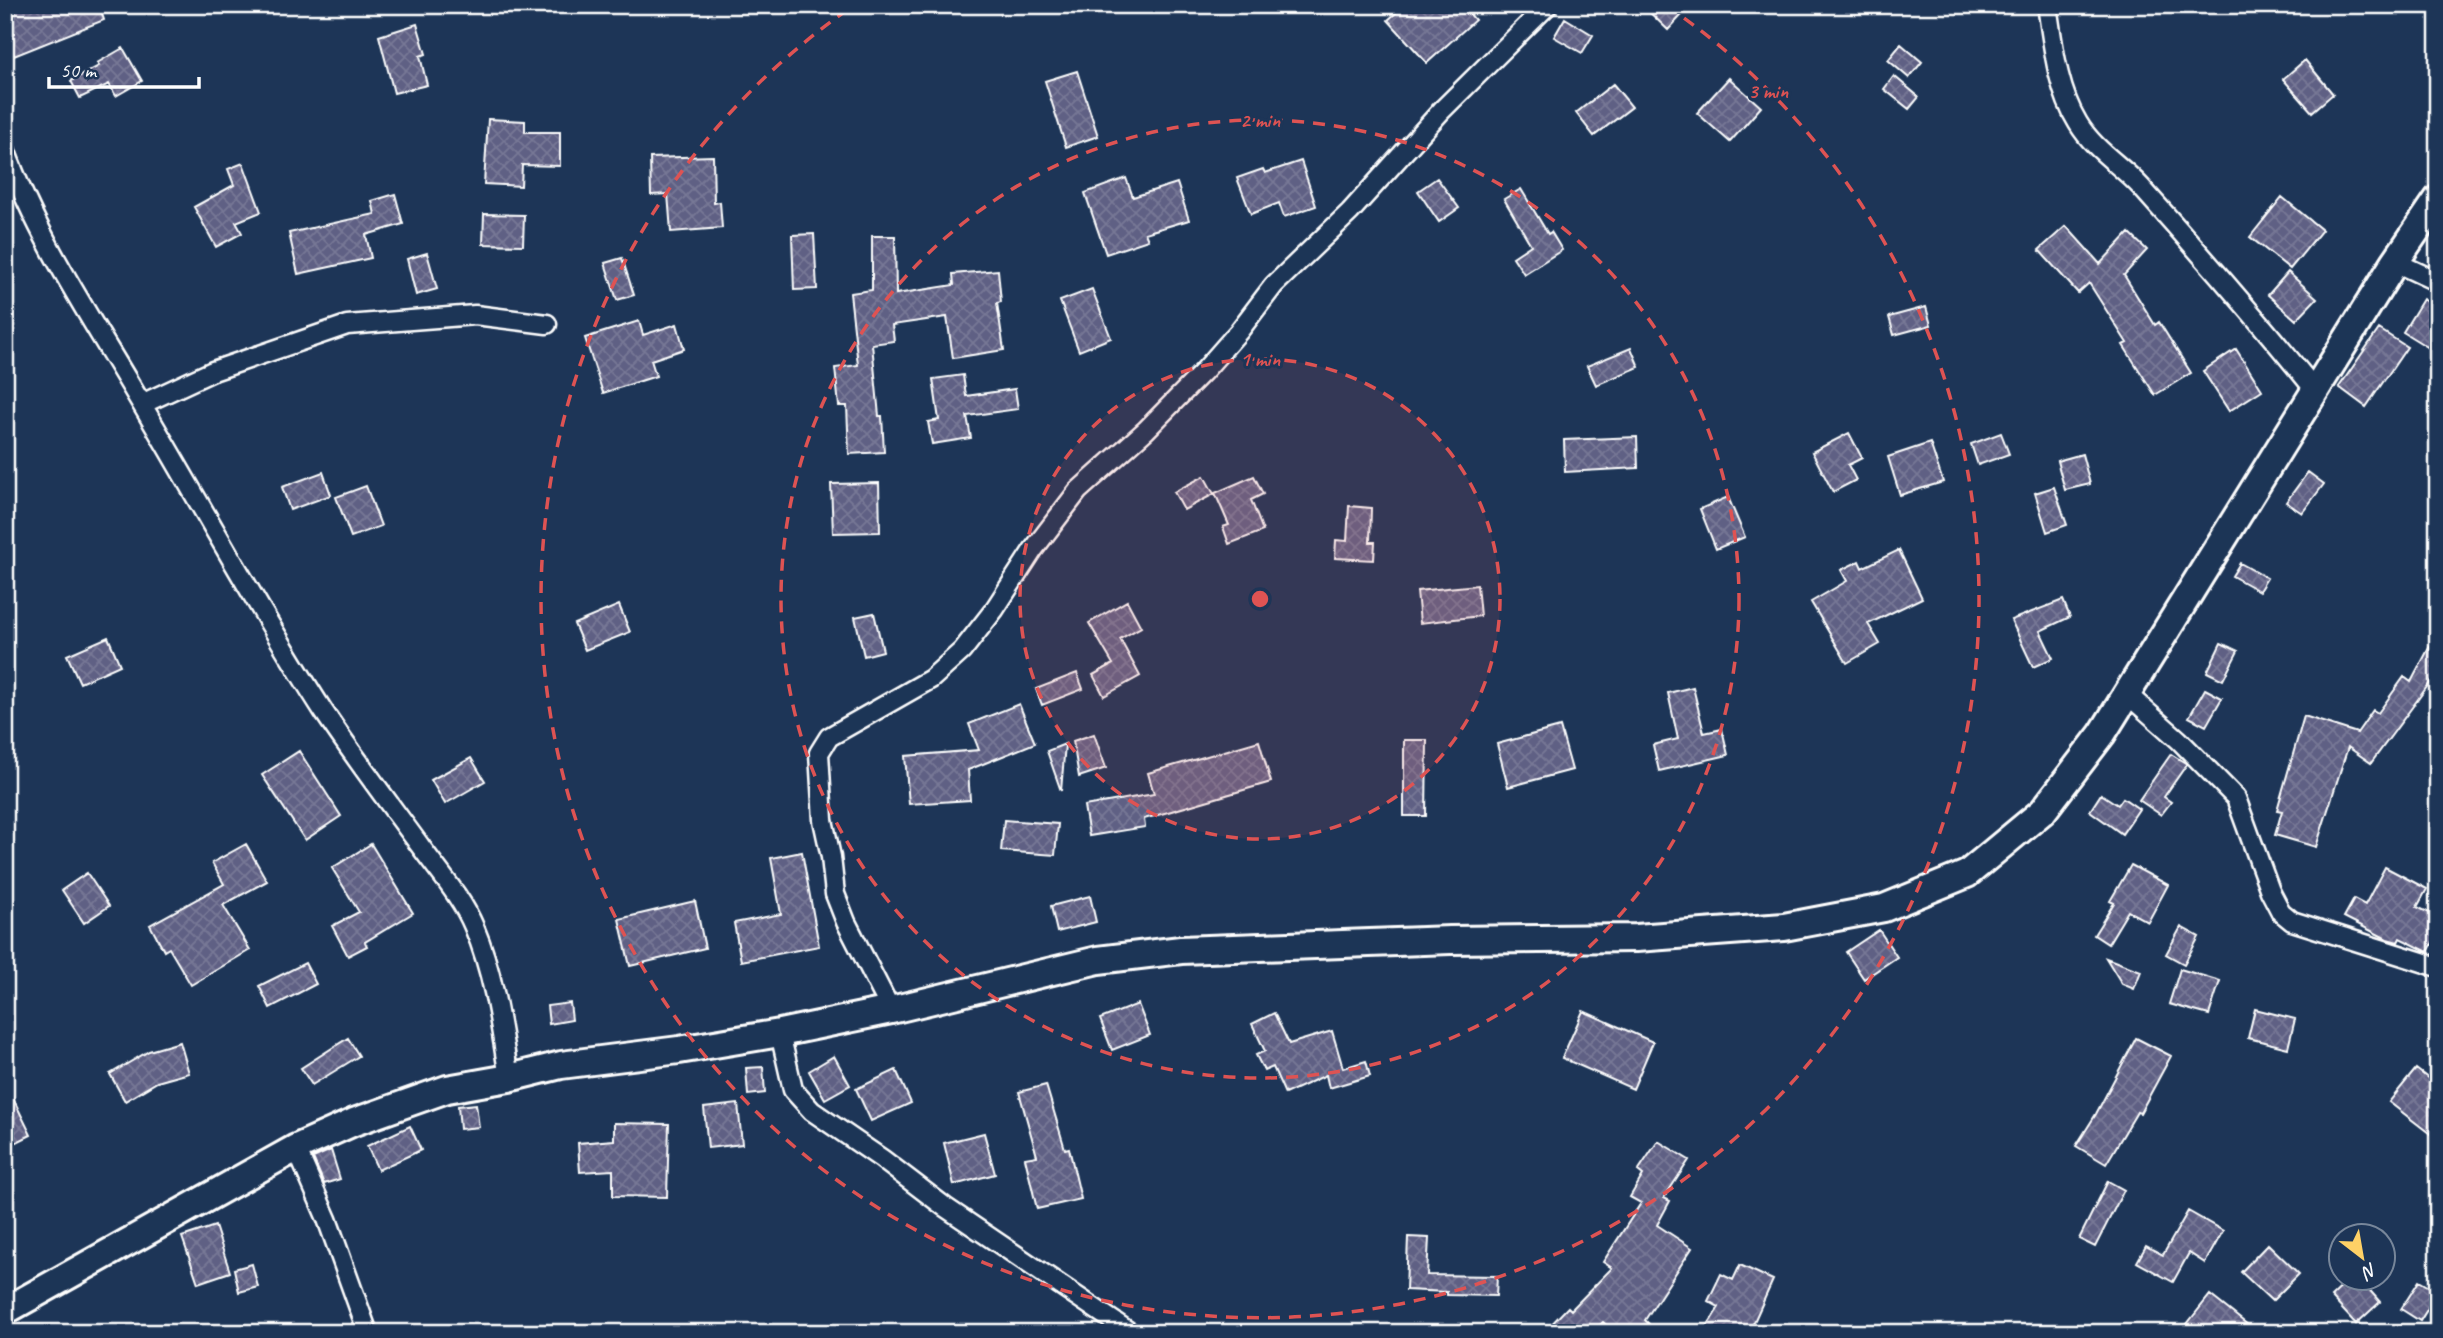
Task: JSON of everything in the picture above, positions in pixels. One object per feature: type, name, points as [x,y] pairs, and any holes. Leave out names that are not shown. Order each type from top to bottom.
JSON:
[{"type":"main road","points":[[5,1311],[296,1148],[354,1122],[447,1089],[561,1065],[780,1033],[891,1010],[1098,960],[1181,950],[1450,940],[1636,938],[1784,927],[1884,908],[1967,874],[2043,811],[2102,734],[2395,262],[2438,199]]},
{"type":"street","points":[[891,1010],[846,922],[835,894],[831,857],[822,820],[819,753],[829,737],[931,679],[962,651],[994,610],[1032,550],[1078,491],[1146,430],[1203,372],[1274,285],[1350,212],[1442,110],[1548,5]]},
{"type":"street","points":[[2047,5],[2062,84],[2077,122],[2090,140],[2132,177],[2235,292],[2315,390]]},
{"type":"street","points":[[5,149],[32,214],[91,321],[292,662],[371,781],[448,884],[474,925],[496,1006],[509,1078]]},
{"type":"street","points":[[2395,262],[2438,282]]},
{"type":"street","points":[[142,404],[213,371],[347,325],[475,315],[547,324]]},
{"type":"street","points":[[2127,694],[2179,740],[2236,797],[2270,891],[2281,912],[2292,922],[2438,967]]},
{"type":"street","points":[[780,1033],[793,1090],[812,1111],[944,1207],[1131,1333]]},
{"type":"street","points":[[296,1148],[327,1219],[368,1333]]},
{"type":"building","points":[[30,5],[99,5],[104,20],[14,56],[5,35],[5,15]]},
{"type":"building","points":[[1405,5],[1462,5],[1475,20],[1427,63],[1388,20]]},
{"type":"building","points":[[1642,5],[1691,5],[1668,30]]},
{"type":"building","points":[[1565,18],[1593,35],[1582,53],[1554,37]]},
{"type":"building","points":[[417,24],[426,54],[420,56],[427,85],[394,93],[379,36]]},
{"type":"building","points":[[1901,44],[1922,62],[1909,78],[1888,60]]},
{"type":"building","points":[[123,48],[142,81],[116,96],[109,84],[80,98],[71,81],[99,66],[97,63]]},
{"type":"building","points":[[2305,60],[2333,94],[2312,112],[2283,79]]},
{"type":"building","points":[[1077,71],[1098,136],[1066,147],[1045,81]]},
{"type":"building","points":[[1894,76],[1919,97],[1909,109],[1884,89]]},
{"type":"building","points":[[1729,78],[1761,107],[1730,142],[1697,113]]},
{"type":"building","points":[[1613,84],[1632,107],[1594,136],[1576,113]]},
{"type":"building","points":[[488,119],[525,121],[525,132],[560,132],[560,166],[522,165],[521,186],[484,184]]},
{"type":"building","points":[[713,156],[714,203],[720,202],[722,228],[671,232],[668,194],[651,195],[650,158]]},
{"type":"building","points":[[1301,161],[1316,206],[1284,217],[1279,203],[1251,214],[1237,178],[1263,169],[1265,173]]},
{"type":"building","points":[[243,163],[261,212],[236,222],[242,233],[216,247],[194,207],[234,185],[228,169]]},
{"type":"building","points":[[1126,178],[1133,197],[1177,183],[1189,220],[1145,233],[1148,240],[1106,254],[1085,193]]},
{"type":"building","points":[[1437,178],[1459,208],[1439,222],[1418,191]]},
{"type":"building","points":[[1521,189],[1548,234],[1551,232],[1562,250],[1524,274],[1513,257],[1531,245],[1504,199]]},
{"type":"building","points":[[395,194],[403,224],[366,235],[371,258],[298,274],[289,233],[375,214],[372,201]]},
{"type":"building","points":[[2282,197],[2322,230],[2290,269],[2250,237]]},
{"type":"building","points":[[484,214],[524,215],[523,245],[483,244]]},
{"type":"building","points":[[2066,226],[2100,264],[2129,233],[2147,250],[2124,275],[2155,325],[2159,322],[2191,373],[2155,395],[2123,345],[2127,343],[2089,283],[2078,293],[2039,250]]},
{"type":"building","points":[[814,234],[817,289],[794,290],[792,235]]},
{"type":"building","points":[[872,236],[895,236],[896,294],[954,285],[953,274],[998,270],[1001,302],[997,303],[1004,350],[953,358],[947,317],[892,325],[894,341],[872,344],[884,452],[849,454],[847,406],[839,406],[835,368],[858,365],[850,293],[872,290]]},
{"type":"building","points":[[427,253],[437,289],[416,295],[407,259]]},
{"type":"building","points":[[622,258],[634,295],[617,300],[605,263]]},
{"type":"building","points":[[2288,272],[2317,298],[2296,320],[2268,295]]},
{"type":"building","points":[[1092,289],[1111,338],[1079,351],[1060,301]]},
{"type":"building","points":[[2423,299],[2438,308],[2438,335],[2429,348],[2403,332]]},
{"type":"building","points":[[1926,307],[1931,325],[1894,335],[1889,317]]},
{"type":"building","points":[[639,321],[643,335],[677,324],[684,349],[651,360],[656,376],[603,393],[585,338]]},
{"type":"building","points":[[2379,329],[2407,347],[2366,407],[2339,387]]},
{"type":"building","points":[[1631,348],[1639,367],[1596,385],[1587,366]]},
{"type":"building","points":[[2236,349],[2262,390],[2229,411],[2203,371]]},
{"type":"building","points":[[963,375],[966,396],[1015,389],[1018,409],[967,416],[971,438],[932,444],[928,422],[939,420],[933,379]]},
{"type":"building","points":[[1849,433],[1862,458],[1848,465],[1856,480],[1833,492],[1812,452]]},
{"type":"building","points":[[2001,433],[2009,454],[1978,465],[1971,444]]},
{"type":"building","points":[[1637,437],[1638,468],[1565,472],[1564,440]]},
{"type":"building","points":[[1930,443],[1943,482],[1900,495],[1888,457]]},
{"type":"building","points":[[2082,454],[2090,484],[2065,490],[2057,461]]},
{"type":"building","points":[[323,472],[331,495],[290,510],[282,487]]},
{"type":"building","points":[[2308,472],[2324,484],[2302,513],[2286,502]]},
{"type":"building","points":[[1204,476],[1214,494],[1184,510],[1174,492]]},
{"type":"building","points":[[1254,476],[1263,494],[1251,500],[1263,531],[1229,544],[1223,527],[1229,525],[1215,493]]},
{"type":"building","points":[[879,483],[880,532],[833,533],[831,484]]},
{"type":"building","points":[[366,486],[381,526],[351,537],[336,497]]},
{"type":"building","points":[[2054,487],[2067,525],[2047,532],[2035,493]]},
{"type":"building","points":[[1728,497],[1745,537],[1716,549],[1700,509]]},
{"type":"building","points":[[1349,506],[1371,508],[1370,542],[1375,542],[1374,560],[1335,558],[1336,540],[1347,541]]},
{"type":"building","points":[[1899,550],[1922,598],[1868,624],[1880,644],[1847,663],[1811,602],[1847,581],[1841,570],[1859,561],[1862,568]]},
{"type":"building","points":[[2240,563],[2267,578],[2259,591],[2232,576]]},
{"type":"building","points":[[1477,585],[1480,616],[1420,623],[1417,591]]},
{"type":"building","points":[[2063,600],[2070,617],[2040,631],[2053,658],[2033,667],[2011,620]]},
{"type":"building","points":[[1127,601],[1141,627],[1120,639],[1140,676],[1104,696],[1093,675],[1113,664],[1089,623]]},
{"type":"building","points":[[619,605],[630,632],[585,650],[574,624]]},
{"type":"building","points":[[874,613],[883,651],[864,656],[855,617]]},
{"type":"building","points":[[2438,631],[2438,672],[2371,763],[2348,747],[2316,847],[2275,835],[2282,811],[2277,810],[2304,716],[2357,733],[2373,710],[2378,713],[2404,677],[2411,682]]},
{"type":"building","points":[[108,637],[120,665],[80,683],[67,655]]},
{"type":"building","points":[[2221,643],[2238,651],[2223,680],[2207,672]]},
{"type":"building","points":[[1077,673],[1083,689],[1042,705],[1036,689]]},
{"type":"building","points":[[1693,687],[1704,733],[1722,729],[1728,755],[1659,771],[1653,745],[1678,739],[1668,693]]},
{"type":"building","points":[[2205,689],[2222,698],[2206,726],[2189,717]]},
{"type":"building","points":[[1019,704],[1035,743],[968,770],[970,800],[909,804],[905,756],[979,750],[969,724]]},
{"type":"building","points":[[1560,727],[1572,770],[1508,787],[1497,744]]},
{"type":"building","points":[[1094,734],[1106,768],[1079,777],[1073,741]]},
{"type":"building","points":[[1404,740],[1427,740],[1426,816],[1404,816]]},
{"type":"building","points":[[1259,741],[1271,782],[1144,819],[1145,827],[1089,836],[1084,806],[1154,794],[1148,773]]},
{"type":"building","points":[[1065,744],[1061,791],[1047,751]]},
{"type":"building","points":[[299,751],[341,816],[305,840],[262,775]]},
{"type":"building","points":[[2171,754],[2187,764],[2164,797],[2171,802],[2161,815],[2139,800]]},
{"type":"building","points":[[471,758],[485,781],[445,804],[431,780]]},
{"type":"building","points":[[2101,794],[2118,805],[2123,798],[2139,809],[2122,834],[2090,811]]},
{"type":"building","points":[[1004,820],[1058,824],[1055,855],[1001,851]]},
{"type":"building","points":[[246,844],[267,881],[223,905],[250,950],[191,985],[169,948],[164,951],[150,925],[224,884],[212,863]]},
{"type":"building","points":[[371,844],[413,913],[365,942],[367,946],[348,956],[332,926],[359,912],[332,868]]},
{"type":"building","points":[[802,852],[819,946],[741,961],[734,923],[781,914],[771,858]]},
{"type":"building","points":[[2131,865],[2168,885],[2148,922],[2128,911],[2108,944],[2094,935],[2114,903],[2110,901]]},
{"type":"building","points":[[2385,867],[2427,889],[2417,907],[2438,917],[2438,933],[2428,952],[2400,938],[2398,942],[2387,939],[2344,917],[2354,899],[2365,905]]},
{"type":"building","points":[[87,873],[109,906],[84,923],[62,890]]},
{"type":"building","points":[[1090,896],[1096,922],[1057,932],[1051,906]]},
{"type":"building","points":[[695,901],[705,948],[630,966],[619,919]]},
{"type":"building","points":[[2181,927],[2199,937],[2184,964],[2166,954]]},
{"type":"building","points":[[1879,930],[1897,957],[1864,979],[1846,952]]},
{"type":"building","points":[[2106,958],[2141,971],[2134,989],[2122,984]]},
{"type":"building","points":[[305,963],[316,984],[270,1008],[259,986]]},
{"type":"building","points":[[2180,969],[2220,981],[2209,1015],[2169,1004]]},
{"type":"building","points":[[570,1003],[572,1020],[549,1024],[547,1006]]},
{"type":"building","points":[[1138,1004],[1150,1035],[1112,1050],[1100,1019]]},
{"type":"building","points":[[2255,1009],[2295,1019],[2288,1048],[2248,1038]]},
{"type":"building","points":[[1583,1011],[1653,1042],[1633,1089],[1562,1058]]},
{"type":"building","points":[[1274,1013],[1289,1044],[1332,1031],[1343,1068],[1366,1061],[1370,1076],[1329,1088],[1326,1075],[1285,1094],[1273,1067],[1264,1071],[1256,1055],[1265,1051],[1252,1024]]},
{"type":"building","points":[[348,1038],[359,1056],[312,1085],[301,1068]]},
{"type":"building","points":[[2136,1038],[2171,1056],[2140,1113],[2137,1112],[2106,1164],[2076,1146]]},
{"type":"building","points":[[180,1042],[189,1073],[157,1082],[125,1101],[110,1074],[149,1051]]},
{"type":"building","points":[[834,1056],[850,1085],[825,1099],[809,1071]]},
{"type":"building","points":[[763,1067],[765,1093],[748,1095],[746,1068]]},
{"type":"building","points":[[2416,1069],[2438,1086],[2438,1140],[2389,1102]]},
{"type":"building","points":[[896,1070],[911,1103],[871,1121],[856,1089]]},
{"type":"building","points":[[5,1082],[31,1135],[5,1148]]},
{"type":"building","points":[[1046,1085],[1065,1149],[1069,1148],[1081,1199],[1037,1209],[1025,1158],[1037,1156],[1019,1092]]},
{"type":"building","points":[[476,1104],[479,1127],[460,1129],[458,1106]]},
{"type":"building","points":[[738,1104],[742,1144],[708,1148],[704,1108]]},
{"type":"building","points":[[614,1123],[669,1124],[667,1197],[613,1196],[613,1170],[580,1172],[578,1143],[614,1140]]},
{"type":"building","points":[[410,1126],[421,1150],[378,1170],[367,1146]]},
{"type":"building","points":[[984,1133],[995,1174],[954,1185],[944,1143]]},
{"type":"building","points":[[1658,1141],[1689,1160],[1664,1198],[1670,1201],[1657,1225],[1692,1248],[1645,1320],[1649,1324],[1641,1333],[1614,1333],[1603,1322],[1593,1333],[1543,1333],[1568,1307],[1571,1310],[1612,1268],[1603,1262],[1641,1203],[1630,1197],[1643,1175],[1638,1171]]},
{"type":"building","points":[[331,1150],[340,1179],[324,1184],[313,1158]]},
{"type":"building","points":[[2108,1181],[2124,1190],[2095,1247],[2079,1239]]},
{"type":"building","points":[[2188,1211],[2223,1231],[2205,1263],[2189,1253],[2173,1282],[2137,1262],[2146,1246],[2163,1255]]},
{"type":"building","points":[[215,1226],[230,1272],[198,1283],[182,1237]]},
{"type":"building","points":[[1408,1237],[1429,1238],[1427,1275],[1497,1276],[1496,1296],[1447,1295],[1447,1292],[1406,1290]]},
{"type":"building","points":[[2268,1244],[2299,1274],[2272,1301],[2241,1272]]},
{"type":"building","points":[[252,1264],[258,1287],[239,1292],[234,1269]]},
{"type":"building","points":[[1740,1265],[1773,1280],[1749,1333],[1703,1333],[1719,1307],[1708,1301],[1721,1274],[1733,1280]]},
{"type":"building","points":[[2419,1281],[2438,1292],[2420,1321],[2401,1309]]},
{"type":"building","points":[[2336,1292],[2371,1292],[2380,1302],[2356,1324],[2331,1297]]},
{"type":"building","points":[[2210,1295],[2258,1333],[2199,1333],[2187,1324]]}]
